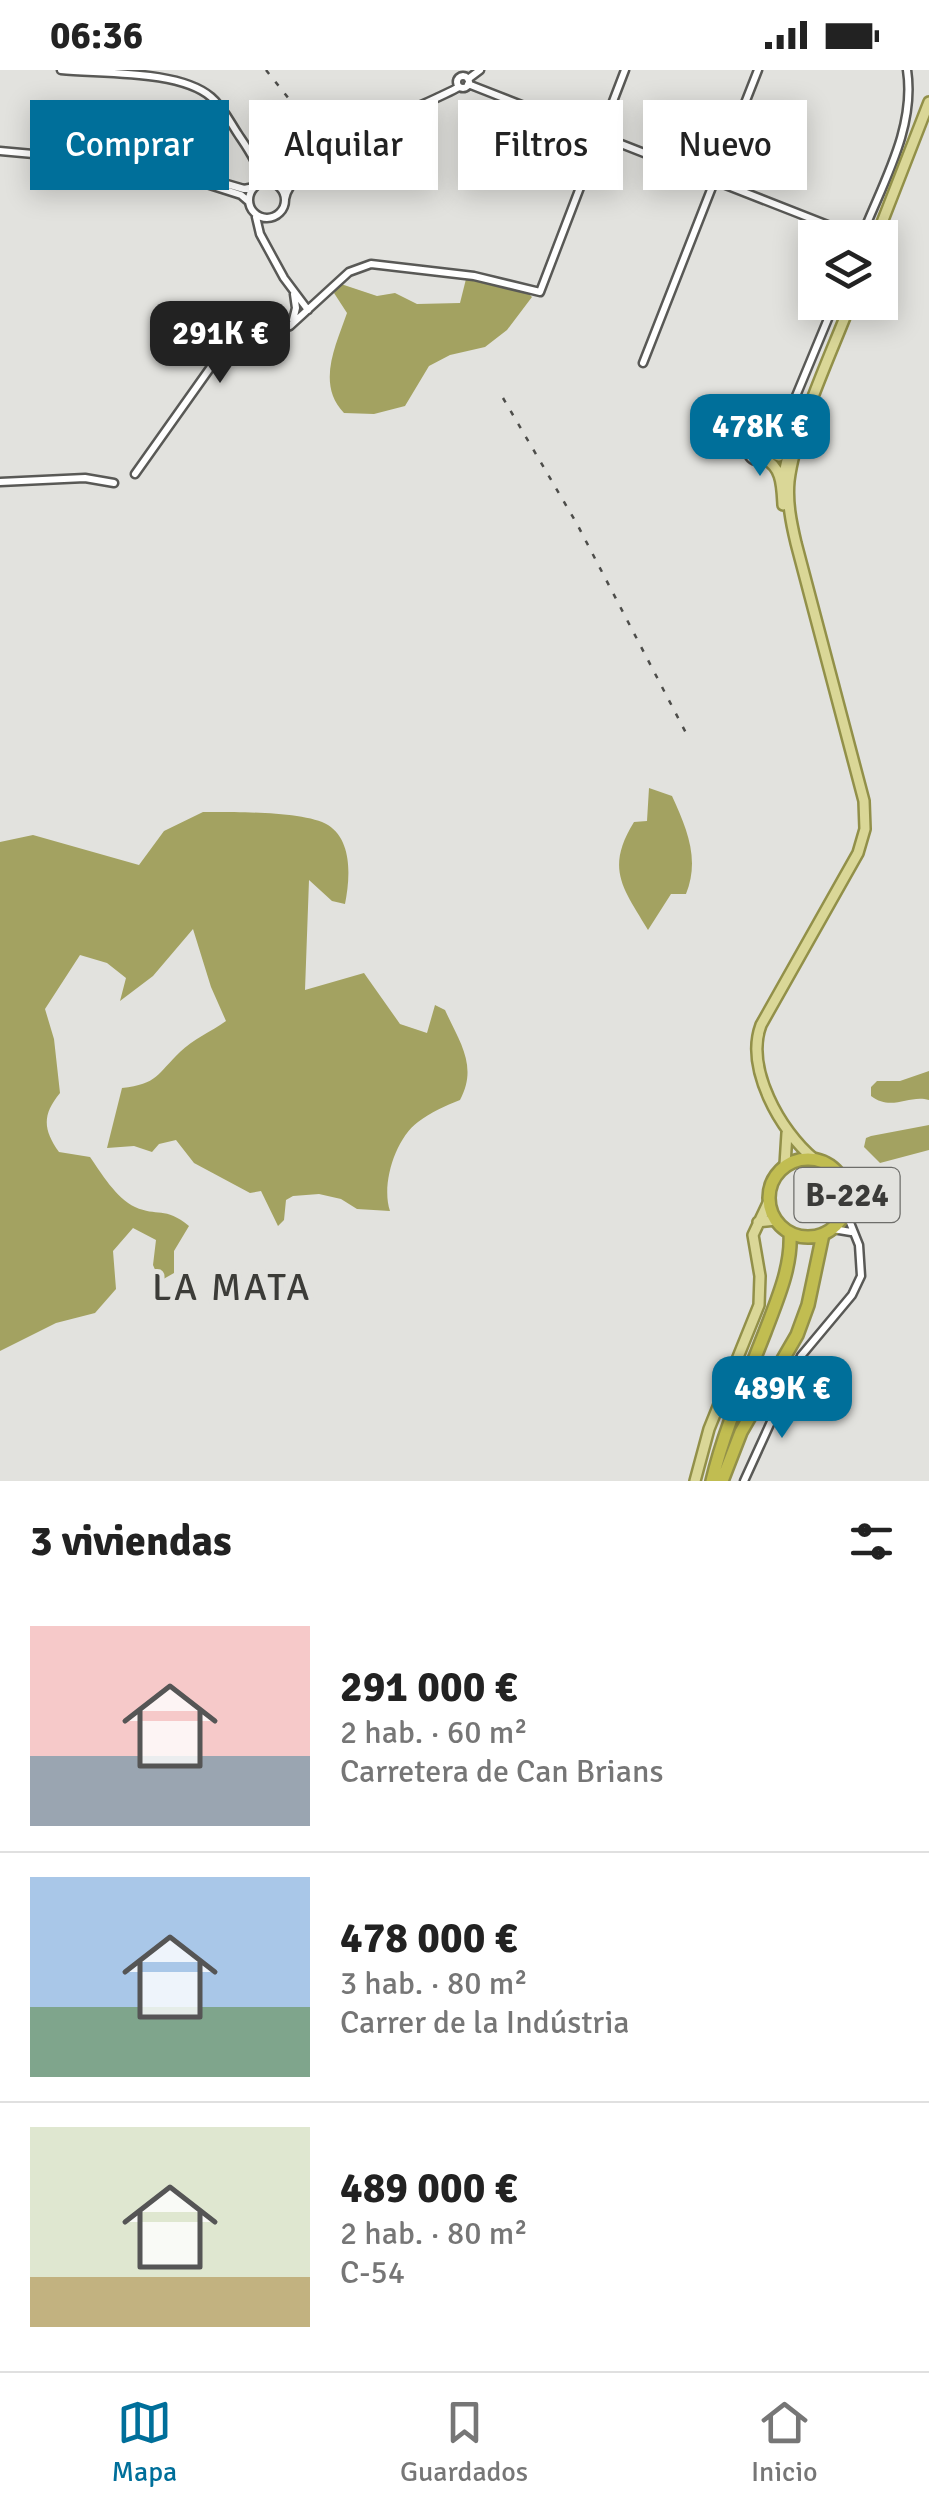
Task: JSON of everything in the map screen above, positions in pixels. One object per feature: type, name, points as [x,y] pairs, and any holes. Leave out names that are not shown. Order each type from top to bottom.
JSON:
[{"type":"highway","name":"B-224","points":[[814,1158],[835,1168],[848,1199],[845,1210],[828,1232],[800,1237],[776,1220],[768,1201],[772,1181],[785,1165],[814,1158]]},
{"type":"highway","points":[[722,1481],[741,1432],[797,1334],[828,1232]]},
{"type":"highway","points":[[712,1481],[780,1290],[788,1262],[790,1233]]},
{"type":"main road","points":[[883,220],[929,102]]},
{"type":"main road","points":[[819,632],[791,523],[790,480],[796,447],[845,320]]},
{"type":"main road","points":[[782,496],[790,447],[842,328]]},
{"type":"main road","points":[[763,452],[779,456],[790,447]]},
{"type":"main road","points":[[763,452],[778,471],[790,544],[819,632]]},
{"type":"main road","name":"B-224","points":[[814,1158],[786,1130],[756,1064],[756,1045],[761,1025],[852,865],[864,829],[864,801],[819,632]]},
{"type":"main road","name":"B-224","points":[[785,1165],[786,1130]]},
{"type":"main road","name":"B-224","points":[[695,1481],[708,1429],[759,1305],[760,1276],[753,1235],[768,1201]]},
{"type":"main road","name":"B-224","points":[[758,1222],[776,1220]]},
{"type":"street","points":[[61,70],[174,80],[202,90],[218,104],[249,154]]},
{"type":"street","points":[[260,234],[281,212],[292,182],[346,140],[464,82],[477,70]]},
{"type":"street","points":[[613,100],[625,70]]},
{"type":"street","points":[[746,100],[758,70]]},
{"type":"street","points":[[867,220],[908,120],[907,70]]},
{"type":"street","points":[[423,100],[464,82],[512,100]]},
{"type":"street","points":[[0,153],[164,166],[244,190],[249,188]]},
{"type":"street","points":[[0,153],[169,172],[241,195],[255,214],[260,234],[299,304],[307,311]]},
{"type":"street","points":[[248,201],[254,190]]},
{"type":"street","points":[[280,190],[285,199]]},
{"type":"street","points":[[134,474],[213,364],[228,350],[290,326],[349,272],[371,264],[474,276],[540,292],[578,190]]},
{"type":"street","points":[[643,363],[711,190]]},
{"type":"street","points":[[740,190],[815,220]]},
{"type":"street","points":[[255,214],[269,219],[276,216]]},
{"type":"street","points":[[299,304],[318,300]]},
{"type":"street","points":[[290,326],[299,304]]},
{"type":"street","points":[[763,452],[791,408],[828,320]]},
{"type":"street","points":[[0,482],[85,478],[114,483]]},
{"type":"street","points":[[744,1481],[801,1356],[852,1295],[861,1276],[859,1245],[845,1210]]},
{"type":"street","points":[[828,1232],[852,1232]]},
{"type":"shaded area","points":[[466,279],[527,292],[532,297],[507,330],[485,347],[450,355],[429,366],[405,406],[374,414],[344,413],[331,390],[330,377],[347,313],[334,293],[341,284],[377,296],[395,293],[417,304],[460,303]]},
{"type":"shaded area","points":[[649,788],[672,796],[687,832],[692,869],[686,894],[671,894],[648,930],[625,890],[619,866],[625,838],[634,822],[647,821]]},
{"type":"shaded area","points":[[203,812],[303,817],[328,825],[336,832],[348,861],[345,904],[332,901],[309,880],[305,990],[364,973],[400,1024],[427,1033],[435,1005],[445,1010],[465,1055],[465,1088],[460,1100],[423,1118],[403,1139],[389,1176],[390,1211],[357,1209],[341,1199],[319,1194],[293,1196],[286,1200],[284,1220],[278,1226],[261,1191],[250,1193],[194,1163],[176,1140],[159,1144],[152,1152],[134,1146],[107,1148],[122,1088],[150,1081],[185,1048],[226,1021],[193,929],[153,976],[120,1001],[126,978],[107,963],[80,955],[45,1009],[54,1039],[60,1093],[48,1115],[50,1136],[59,1152],[90,1157],[128,1203],[174,1216],[189,1226],[174,1251],[174,1273],[160,1281],[153,1265],[156,1240],[133,1228],[113,1251],[116,1289],[95,1313],[56,1323],[0,1351],[0,842],[33,835],[139,865],[164,831]]},
{"type":"shaded area","points":[[929,1071],[929,1100],[886,1103],[871,1096],[871,1087],[877,1081],[900,1081]]},
{"type":"shaded area","points":[[929,1125],[929,1150],[880,1163],[864,1147],[866,1138],[871,1136]]},
{"type":"railway","points":[[266,70],[290,100]]},
{"type":"railway","points":[[503,398],[577,524],[686,733]]},
{"type":"district","name":"LA MATA","points":[[232,1287]]}]
